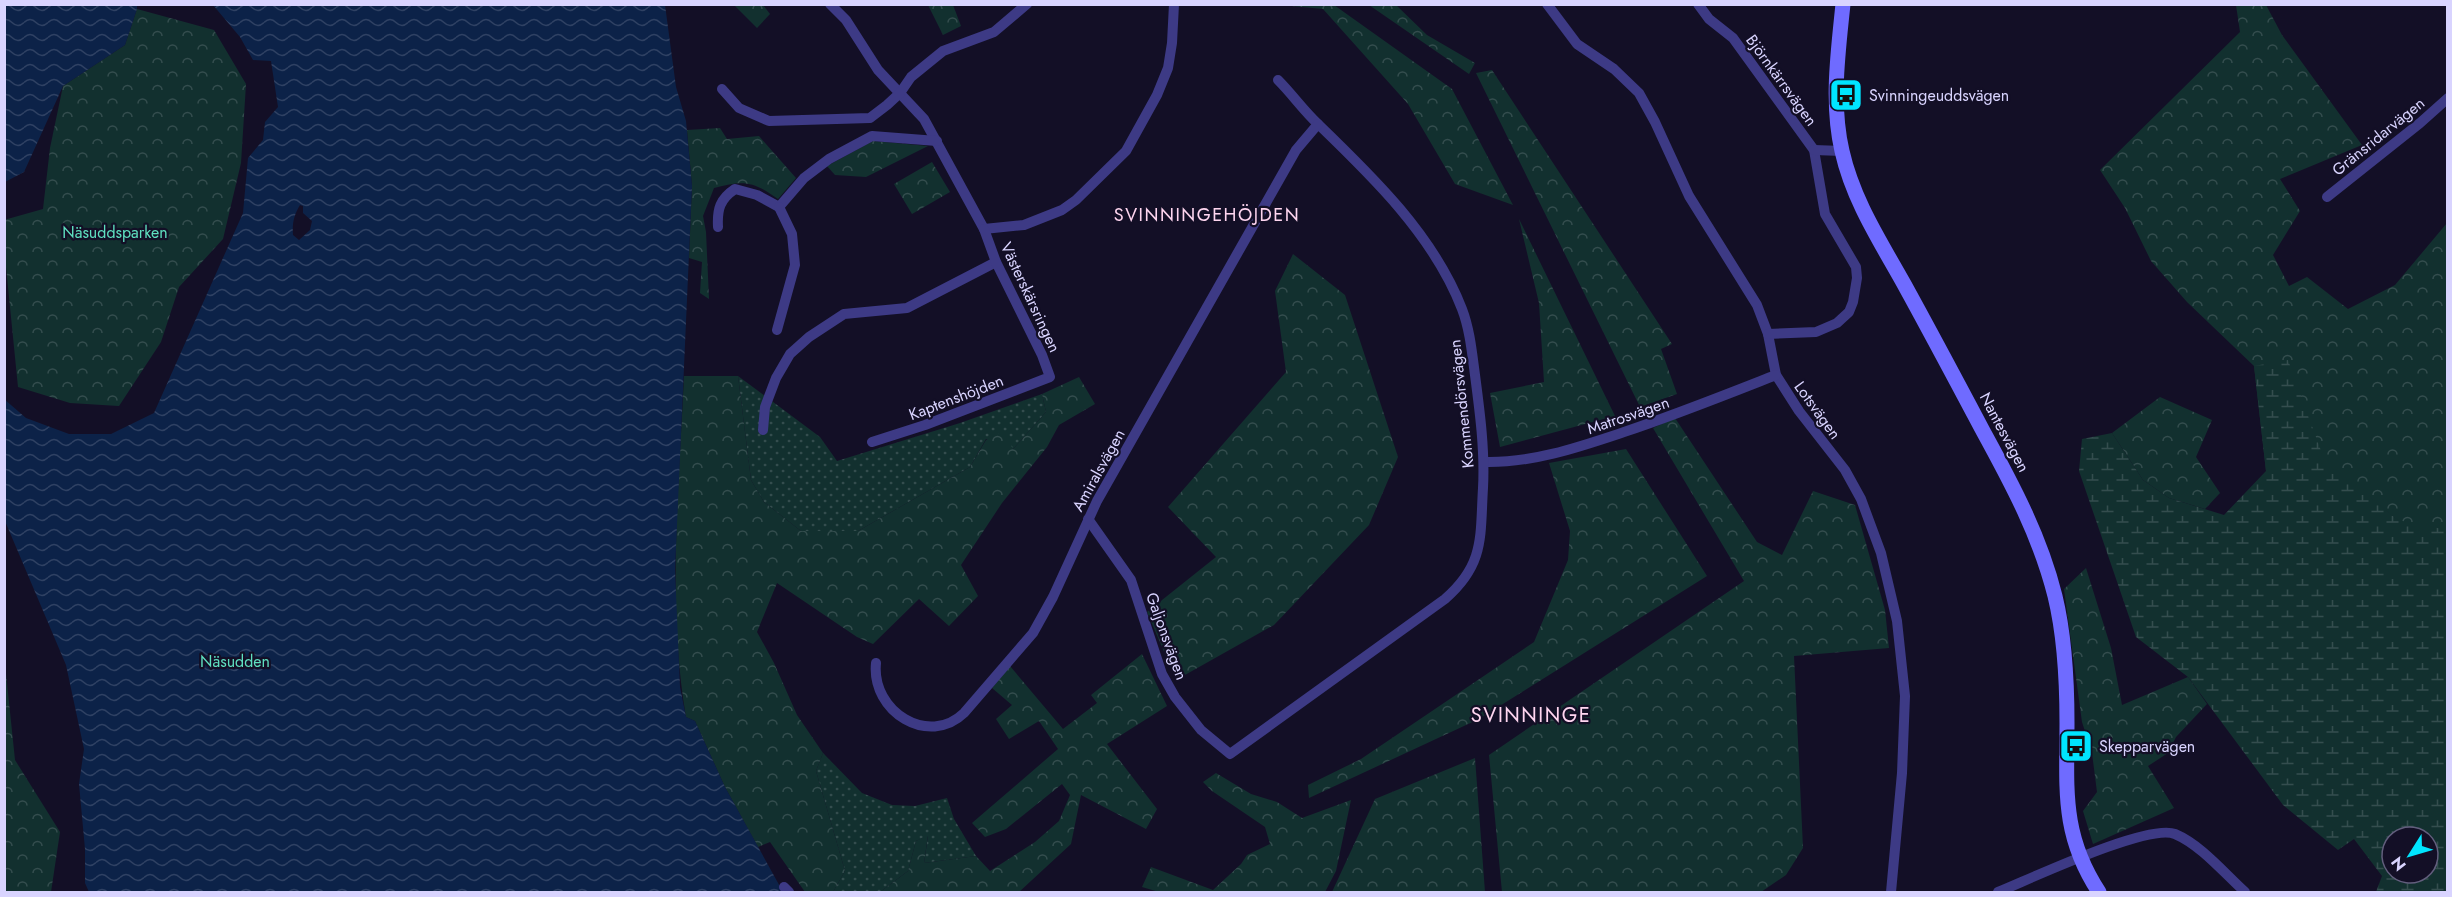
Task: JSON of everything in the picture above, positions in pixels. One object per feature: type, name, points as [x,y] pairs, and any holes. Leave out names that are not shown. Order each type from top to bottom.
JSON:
[{"type":"street","name":"Västerskärsringen","points":[[830,4],[846,20],[878,70],[924,119],[937,141],[984,229],[996,262],[1042,355],[1050,378]]},
{"type":"street","points":[[722,89],[739,108],[769,121],[864,119],[875,114],[900,93],[911,76],[943,51],[994,32],[1027,4]]},
{"type":"street","name":"Västerskärsringen","points":[[984,229],[1024,225],[1062,210],[1076,200],[1126,151],[1157,95],[1168,68],[1174,4]]},
{"type":"street","name":"Lotsvägen","points":[[1547,4],[1577,44],[1614,69],[1639,93],[1655,122],[1680,179],[1747,288],[1768,334],[1776,375],[1799,411],[1845,470],[1861,499],[1881,553],[1897,621],[1905,696],[1902,773],[1891,892]]},
{"type":"street","name":"Björnkärrsvägen","points":[[1698,4],[1709,19],[1733,38],[1814,150]]},
{"type":"street","name":"Nantesvägen","points":[[1843,4],[1837,100],[1842,151],[1866,216],[2019,496],[2041,550],[2055,595],[2061,635],[2066,702],[2066,794],[2070,822],[2081,858],[2099,892]]},
{"type":"street","name":"Kommendörsvägen","points":[[1230,754],[1436,606],[1463,583],[1472,567],[1480,538],[1485,462],[1472,350],[1463,310],[1436,259],[1392,201],[1278,80]]},
{"type":"street","name":"Gränsridarvägen","points":[[2327,197],[2448,98]]},
{"type":"street","name":"Amiralsvägen","points":[[876,663],[877,678],[883,698],[898,716],[911,722],[929,725],[946,723],[959,717],[983,693],[1033,633],[1053,597],[1088,519],[1296,150],[1318,124]]},
{"type":"street","points":[[779,207],[804,178],[829,159],[872,136],[937,141]]},
{"type":"street","points":[[1768,334],[1824,330],[1843,318],[1853,302],[1856,267],[1825,214],[1814,150],[1842,151]]},
{"type":"street","points":[[717,227],[717,212],[724,197],[735,189],[757,195],[779,207],[792,234],[795,265],[777,330]]},
{"type":"street","points":[[764,430],[765,407],[776,378],[790,354],[809,336],[844,314],[907,308],[996,262]]},
{"type":"street","name":"Matrosvägen","points":[[1485,462],[1530,458],[1572,449],[1681,413],[1776,375]]},
{"type":"street","name":"Kaptenshöjden","points":[[872,442],[925,426],[1050,378]]},
{"type":"street","name":"Galjonsvägen","points":[[1088,519],[1131,580],[1162,674],[1175,698],[1201,730],[1230,754]]},
{"type":"street","points":[[1998,892],[2142,836],[2172,832],[2195,846],[2245,892]]},
{"type":"green space","points":[[734,5],[763,5],[770,14],[757,28]]},
{"type":"green space","points":[[928,5],[953,5],[961,26],[943,35]]},
{"type":"green space","points":[[1281,5],[1334,5],[1452,89],[1513,205],[1455,184],[1408,104],[1323,9]]},
{"type":"green space","points":[[1369,5],[1396,5],[1427,35],[1475,63],[1469,74]]},
{"type":"green space","points":[[2236,5],[2266,5],[2282,35],[2362,145],[2280,179],[2300,211],[2273,255],[2289,286],[2307,277],[2348,309],[2395,285],[2447,223],[2447,560],[2358,488],[2266,471],[2254,366],[2187,302],[2151,261],[2125,208],[2100,170],[2240,32]]},
{"type":"green space","name":"Näsuddsparken","points":[[137,9],[214,30],[246,84],[241,163],[223,239],[179,287],[161,342],[119,406],[70,403],[18,387],[5,257],[4,220],[43,209],[50,148],[63,86],[125,45]]},
{"type":"green space","points":[[1492,70],[1672,344],[1661,349],[1677,394],[1640,407],[1476,73]]},
{"type":"green space","points":[[720,128],[727,139],[759,136],[796,178],[778,199],[748,184],[741,183],[714,188],[703,216],[706,232],[709,299],[700,293],[702,262],[689,258],[692,186],[687,130]]},
{"type":"green space","points":[[873,141],[928,146],[866,177],[835,175],[827,166]]},
{"type":"green space","points":[[932,162],[950,192],[912,214],[894,184]]},
{"type":"green space","points":[[1519,219],[1615,416],[1500,447],[1490,393],[1544,382],[1539,303]]},
{"type":"green space","points":[[1293,254],[1345,295],[1398,457],[1369,525],[1274,625],[1176,680],[1147,612],[1216,557],[1168,507],[1286,372],[1275,291]]},
{"type":"green space","points":[[2288,360],[2324,459],[2398,520],[2447,530],[2447,892],[2376,892],[2380,881],[2380,885],[2440,885],[2440,825],[2380,825],[2380,873],[2354,839],[2338,850],[2283,805],[2188,677],[2136,637],[2079,471],[2082,439],[2112,433],[2143,480],[2169,498],[2224,515],[2266,471],[2254,366]]},
{"type":"green space","points":[[684,376],[738,376],[751,480],[764,502],[801,531],[858,531],[970,467],[986,440],[1003,431],[1013,449],[1046,412],[1042,394],[1079,377],[1095,404],[1059,425],[1047,447],[1002,503],[961,565],[978,596],[949,626],[919,599],[873,644],[857,637],[777,583],[757,632],[774,663],[797,715],[823,753],[816,771],[845,871],[833,892],[805,892],[770,842],[758,847],[725,787],[695,721],[686,717],[680,675],[676,590],[677,504]]},
{"type":"green space","points":[[738,376],[820,437],[837,461],[960,423],[1042,394],[1046,412],[1013,449],[986,439],[970,467],[858,531],[801,531],[764,502],[751,480]]},
{"type":"green space","points":[[2160,397],[2212,420],[2196,457],[2220,493],[2205,509],[2169,498],[2143,480],[2112,433]]},
{"type":"green space","points":[[1675,418],[1757,542],[1782,555],[1813,491],[1855,505],[1885,610],[1889,648],[1794,656],[1803,848],[1786,875],[1761,892],[1502,892],[1489,755],[1744,581],[1653,428]]},
{"type":"green space","points":[[1626,449],[1707,576],[1479,719],[1309,798],[1308,785],[1361,759],[1534,642],[1568,560],[1570,531],[1549,463]]},
{"type":"green space","points":[[2086,568],[2111,648],[2122,705],[2188,677],[2207,704],[2176,737],[2168,753],[2148,766],[2174,808],[2093,844],[2083,811],[2097,792],[2092,753],[2082,722],[2064,589]]},
{"type":"green space","points":[[1142,654],[1167,706],[1107,744],[1157,809],[1146,829],[1081,795],[1071,844],[1019,892],[880,892],[908,871],[916,841],[928,835],[924,863],[976,856],[990,871],[1035,842],[1059,821],[1070,795],[1062,784],[1006,829],[985,837],[972,823],[1058,749],[1039,721],[1009,739],[996,719],[1012,705],[992,688],[1010,666],[1063,729],[1097,703],[1091,695]]},
{"type":"green space","points":[[5,664],[15,760],[60,832],[51,892],[5,892]]},
{"type":"green space","points":[[823,753],[862,793],[892,805],[915,806],[947,798],[954,819],[976,856],[924,863],[928,836],[916,841],[908,871],[880,892],[833,892],[845,871],[816,771]]},
{"type":"green space","points":[[1475,758],[1485,892],[1332,892],[1375,799]]},
{"type":"green space","points":[[1216,773],[1251,794],[1277,802],[1302,818],[1351,800],[1336,871],[1325,892],[1159,892],[1142,887],[1151,867],[1213,890],[1241,864],[1247,855],[1270,844],[1265,827],[1212,791],[1203,782]]},
{"type":"water","points":[[5,4],[137,4],[137,9],[125,45],[63,86],[24,172],[5,182]]},
{"type":"water","points":[[213,5],[665,5],[676,87],[686,121],[692,186],[675,570],[680,687],[686,717],[695,721],[725,787],[783,892],[89,892],[85,883],[85,849],[79,784],[84,749],[66,665],[5,521],[4,399],[26,418],[69,434],[111,434],[154,413],[243,213],[248,158],[263,140],[265,122],[278,107],[271,61],[253,60],[240,37]],"holes":[[[300,205],[303,206],[303,213],[312,221],[310,230],[299,240],[293,235],[293,223]]]},
{"type":"place","name":"Svinningeuddsvägen","points":[[1846,95]]},
{"type":"place","name":"Skepparvägen","points":[[2076,746]]},
{"type":"district","name":"SVINNINGEHÖJDEN","points":[[1207,215]]},
{"type":"district","name":"SVINNINGE","points":[[1531,715]]},
{"type":"park label","name":"Näsudden","points":[[235,661]]}]
